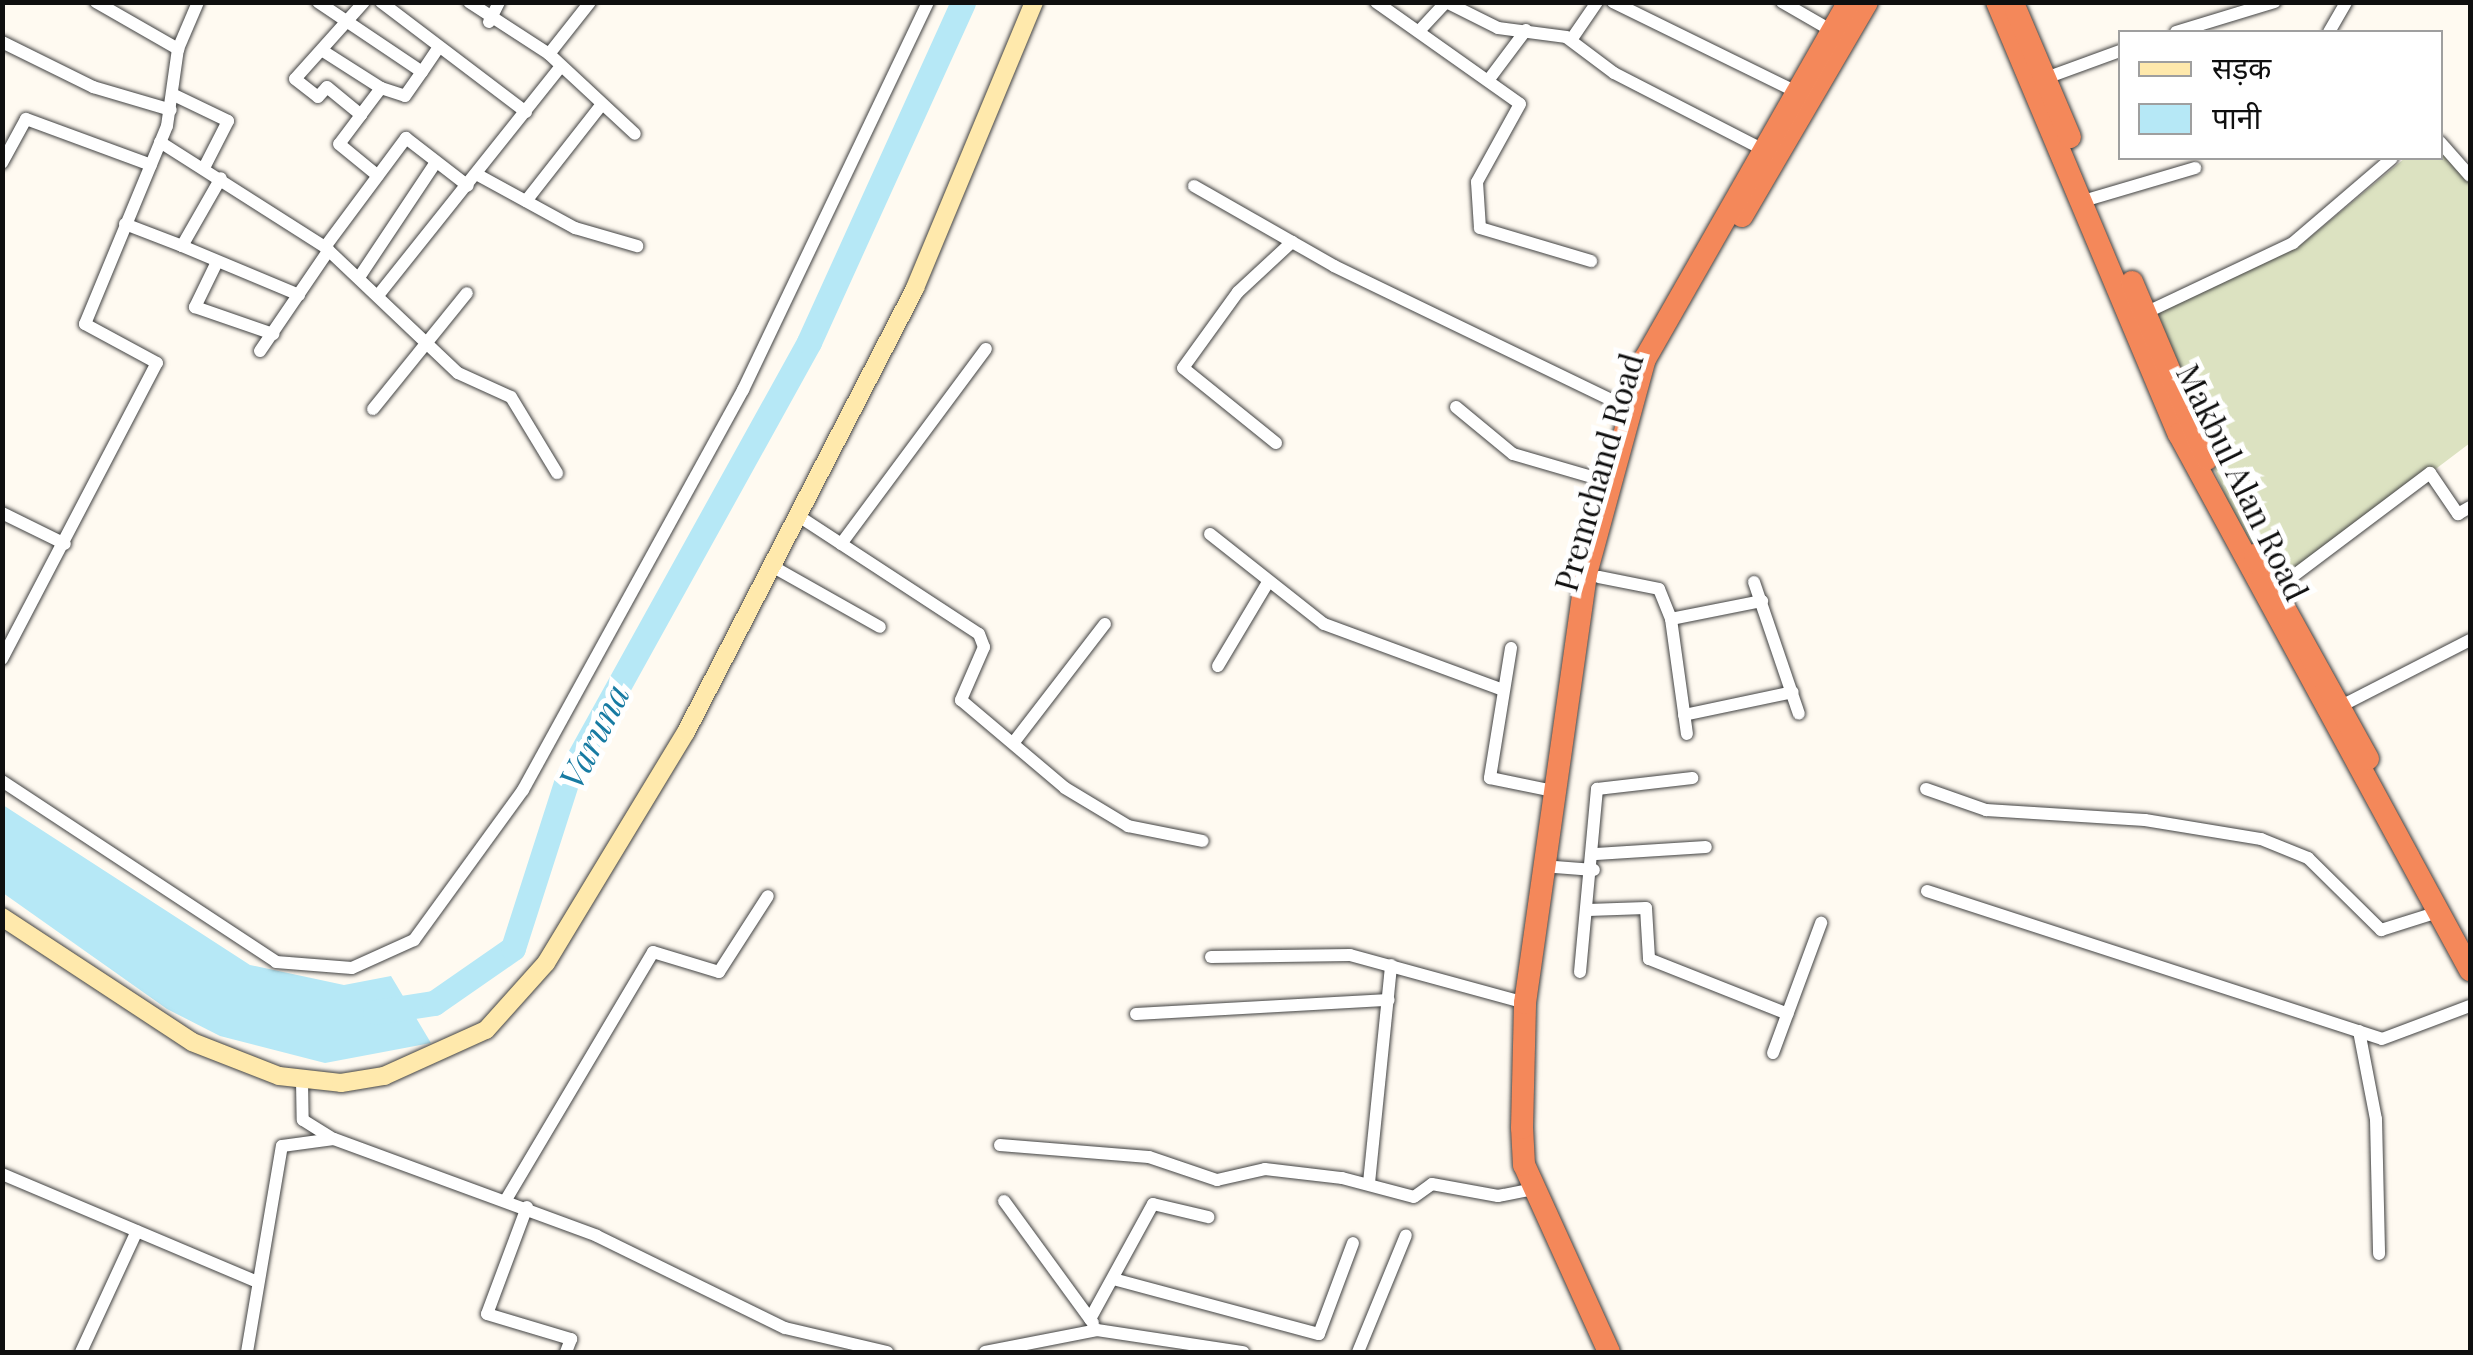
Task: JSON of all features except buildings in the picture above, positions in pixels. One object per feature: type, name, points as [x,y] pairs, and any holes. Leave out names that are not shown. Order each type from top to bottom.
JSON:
[{"type":"highway","name":"Premchand Road","points":[[1609,1352],[1534,1189],[1522,1128],[1525,1002],[1554,780],[1609,482],[1657,334],[1848,2]]},
{"type":"highway","name":"Premchand Road","points":[[1554,780],[1569,742],[1599,576],[1670,339],[1867,2]]},
{"type":"highway","name":"Makbul Alan Road","points":[[1996,2],[2038,80]]},
{"type":"highway","name":"Makbul Alan Road","points":[[2012,2],[2038,80],[2162,372],[2268,595],[2435,913],[2467,955]]},
{"type":"highway","name":"Makbul Alan Road","points":[[2089,200],[2146,313],[2162,372]]},
{"type":"highway","name":"Makbul Alan Road","points":[[2268,595],[2340,706],[2467,955]]},
{"type":"highway","name":"Premchand Road","points":[[1522,1128],[1620,1352]]},
{"type":"street","points":[[96,2],[178,49]]},
{"type":"street","points":[[2,659],[157,363],[85,324],[160,142],[172,102],[178,49],[198,2]]},
{"type":"street","points":[[318,2],[422,72]]},
{"type":"street","points":[[361,115],[327,87],[318,97],[296,79],[364,2]]},
{"type":"street","points":[[380,2],[526,112]]},
{"type":"street","points":[[469,2],[490,22],[549,54],[634,134]]},
{"type":"street","points":[[490,22],[499,2]]},
{"type":"street","points":[[549,54],[590,2]]},
{"type":"street","points":[[2,781],[276,962],[352,968],[414,940],[523,790],[744,390],[928,2]]},
{"type":"street","points":[[2,917],[192,1042],[302,1081],[341,1084],[422,1066],[513,1003],[650,798],[915,288],[1034,2]]},
{"type":"street","points":[[1376,2],[1490,78],[1520,107],[1482,168],[1476,223],[1498,239],[1591,262]]},
{"type":"street","points":[[1420,30],[1446,2],[1526,30],[1572,40],[1621,76],[1764,150]]},
{"type":"street","points":[[1572,40],[1597,2]]},
{"type":"street","points":[[1613,2],[1799,93]]},
{"type":"street","points":[[1782,2],[1834,32]]},
{"type":"street","points":[[2183,30],[2275,2]]},
{"type":"street","points":[[2330,30],[2346,2]]},
{"type":"street","points":[[1490,78],[1526,30]]},
{"type":"street","points":[[2,42],[93,87],[172,102],[228,121],[204,168]]},
{"type":"street","points":[[322,50],[380,88],[405,96],[439,46]]},
{"type":"street","points":[[2038,80],[2118,52]]},
{"type":"street","points":[[380,293],[561,66]]},
{"type":"street","points":[[378,176],[339,144],[380,88]]},
{"type":"street","points":[[526,202],[602,104]]},
{"type":"street","points":[[2,163],[26,119],[151,165]]},
{"type":"street","points":[[260,351],[406,138],[468,186]]},
{"type":"street","points":[[160,142],[327,248],[427,337],[458,373],[523,408],[556,473]]},
{"type":"street","points":[[2443,145],[2470,176]]},
{"type":"street","points":[[2146,313],[2292,243],[2390,160]]},
{"type":"street","points":[[360,276],[436,162]]},
{"type":"street","points":[[2089,200],[2195,168]]},
{"type":"street","points":[[478,174],[526,202],[637,246]]},
{"type":"street","points":[[182,246],[221,178]]},
{"type":"street","points":[[1194,186],[1292,242],[1630,409]]},
{"type":"street","points":[[125,224],[182,246],[215,266],[298,295]]},
{"type":"street","points":[[1276,443],[1183,368],[1238,292],[1292,242]]},
{"type":"street","points":[[215,266],[196,307],[272,334]]},
{"type":"street","points":[[373,409],[427,337],[467,293]]},
{"type":"street","points":[[841,544],[986,349]]},
{"type":"street","points":[[1456,407],[1512,454],[1609,482]]},
{"type":"street","points":[[2268,595],[2430,473],[2458,514],[2470,507]]},
{"type":"street","points":[[2,513],[65,544]]},
{"type":"street","points":[[797,515],[983,638],[960,696],[1014,742],[1123,824],[1203,841]]},
{"type":"street","points":[[1210,534],[1268,582],[1362,644],[1504,690]]},
{"type":"street","points":[[770,565],[880,627]]},
{"type":"street","points":[[1599,576],[1659,589],[1671,619],[1687,734]]},
{"type":"street","points":[[1218,666],[1268,582]]},
{"type":"street","points":[[1754,582],[1800,714]]},
{"type":"street","points":[[1671,619],[1762,601]]},
{"type":"street","points":[[1014,742],[1105,624]]},
{"type":"street","points":[[2340,706],[2470,640]]},
{"type":"street","points":[[1512,648],[1490,778],[1554,780]]},
{"type":"street","points":[[1684,714],[1792,692]]},
{"type":"street","points":[[1580,972],[1596,854],[1598,788],[1692,778]]},
{"type":"street","points":[[1926,789],[1986,810],[2146,820],[2262,840],[2308,858],[2381,930],[2435,913]]},
{"type":"street","points":[[1596,854],[1706,848]]},
{"type":"street","points":[[1542,866],[1594,870]]},
{"type":"street","points":[[1926,891],[2382,1039],[2470,1006]]},
{"type":"street","points":[[506,1198],[651,954],[661,949],[719,972],[768,896]]},
{"type":"street","points":[[1588,910],[1646,908],[1649,959],[1788,1014]]},
{"type":"street","points":[[1773,1053],[1821,923]]},
{"type":"street","points":[[1211,957],[1331,953],[1391,965],[1525,1002]]},
{"type":"street","points":[[1370,1184],[1391,965]]},
{"type":"street","points":[[1136,1014],[1390,1000]]},
{"type":"street","points":[[2359,1032],[2376,1119],[2379,1254]]},
{"type":"street","points":[[302,1081],[303,1120],[334,1139],[451,1175],[528,1207],[785,1328],[887,1352]]},
{"type":"street","points":[[247,1352],[282,1146],[334,1139]]},
{"type":"street","points":[[1000,1145],[1148,1156],[1217,1180],[1264,1170],[1370,1184],[1414,1197],[1432,1184],[1498,1196],[1534,1189]]},
{"type":"street","points":[[2,1174],[258,1282]]},
{"type":"street","points":[[1004,1201],[1093,1324]]},
{"type":"street","points":[[1093,1324],[1153,1204],[1208,1218]]},
{"type":"street","points":[[528,1207],[487,1314],[571,1339],[566,1352]]},
{"type":"street","points":[[81,1352],[137,1231]]},
{"type":"street","points":[[1358,1352],[1406,1235]]},
{"type":"street","points":[[1116,1280],[1319,1334],[1353,1243]]},
{"type":"street","points":[[985,1352],[1093,1324],[1243,1352]]},
{"type":"green space","points":[[2443,149],[2470,182],[2470,443],[2268,596],[2149,316],[2302,244],[2403,160],[2443,160]]},
{"type":"water","points":[[3,805],[250,965],[344,985],[391,976],[431,1043],[325,1063],[220,1036],[167,1009],[3,893]]},
{"type":"waterway","name":"Varuna","points":[[375,1012],[434,1003],[513,948],[568,777],[809,342],[963,2]]}]
